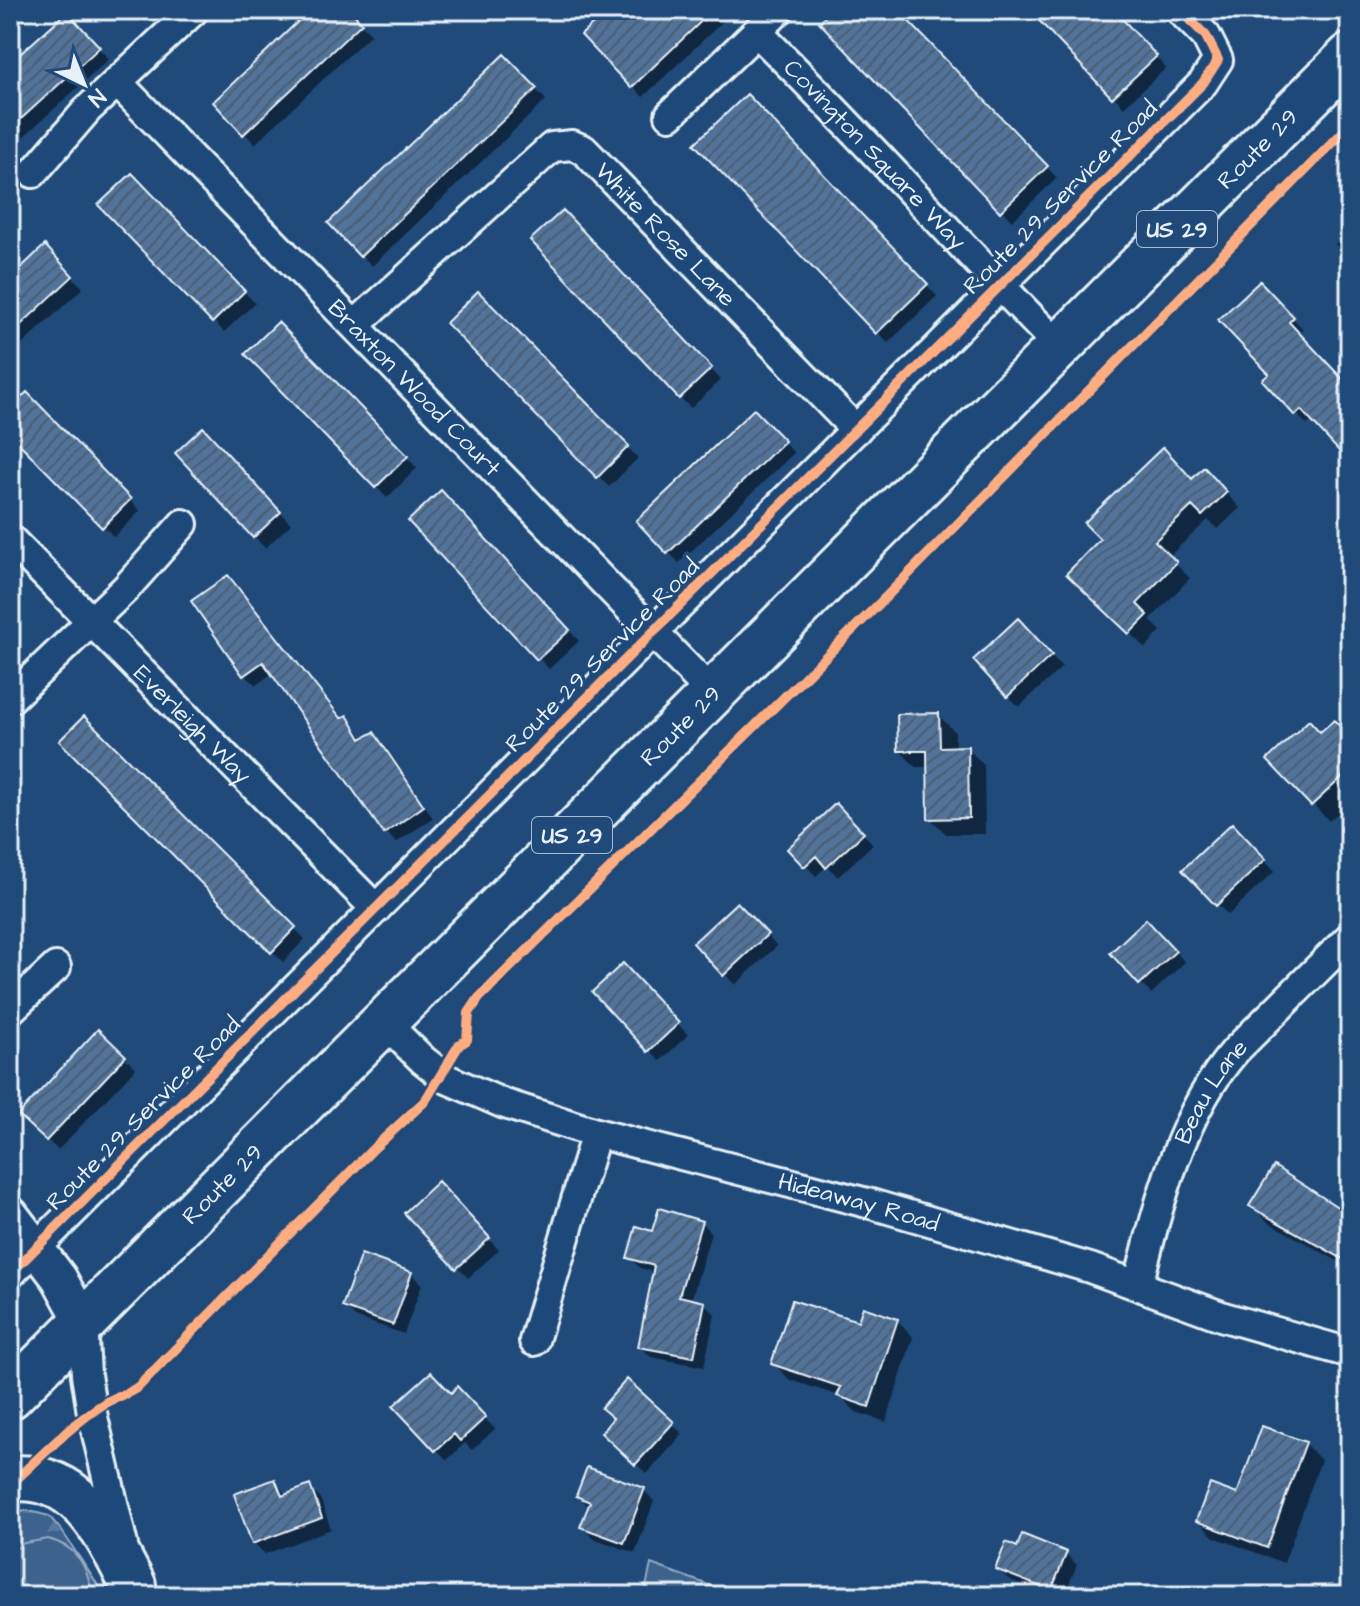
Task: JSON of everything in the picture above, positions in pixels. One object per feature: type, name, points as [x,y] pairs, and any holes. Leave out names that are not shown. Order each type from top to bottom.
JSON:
[{"type":"main road","name":"Route 29","points":[[10,1396],[1350,56]]},
{"type":"main road","points":[[10,1479],[48,1482],[83,1504],[96,1519],[134,1591]]},
{"type":"street","points":[[33,173],[88,109],[194,10]]},
{"type":"street","points":[[670,115],[779,10]]},
{"type":"street","name":"Route 29 Service Road","points":[[10,1274],[1203,83],[1218,60],[1206,36],[1180,10]]},
{"type":"street","name":"Covington Square Way","points":[[757,32],[840,114],[1060,347]]},
{"type":"street","name":"Braxton Wood Court","points":[[117,82],[712,693]]},
{"type":"street","name":"White Rose Lane","points":[[355,325],[552,147],[572,145],[584,150],[856,430]]},
{"type":"street","points":[[10,699],[126,588],[183,524]]},
{"type":"street","name":"Everleigh Way","points":[[10,539],[376,909]]},
{"type":"street","name":"Beau Lane","points":[[1138,1285],[1184,1136],[1203,1092],[1236,1050],[1350,937]]},
{"type":"street","points":[[10,1010],[56,967]]},
{"type":"street","name":"Hideaway Road","points":[[385,1023],[447,1079],[502,1103],[596,1133],[871,1204],[1090,1268],[1224,1317],[1350,1353]]},
{"type":"street","points":[[534,1341],[596,1133]]},
{"type":"street","points":[[10,1214],[59,1278],[83,1322],[92,1413],[134,1591]]},
{"type":"green space","points":[[25,1510],[49,1516],[105,1596],[10,1596],[10,1515]]},
{"type":"green space","points":[[48,1539],[67,1547],[80,1560],[93,1596],[10,1596],[10,1553],[24,1543]]},
{"type":"green space","points":[[651,1564],[739,1596],[644,1596]]},
{"type":"building","points":[[310,10],[350,10],[362,23],[243,135],[213,102]]},
{"type":"building","points":[[608,10],[713,10],[631,88],[581,35]]},
{"type":"building","points":[[832,10],[898,10],[1048,166],[1000,212],[819,22]]},
{"type":"building","points":[[1029,10],[1114,10],[1157,56],[1112,98]]},
{"type":"building","points":[[67,12],[100,47],[10,129],[10,63]]},
{"type":"building","points":[[504,54],[537,88],[360,257],[328,223]]},
{"type":"building","points":[[747,94],[928,284],[876,334],[694,144]]},
{"type":"building","points":[[132,173],[245,291],[212,323],[98,205]]},
{"type":"building","points":[[563,210],[712,368],[679,399],[530,240]]},
{"type":"building","points":[[45,245],[73,276],[10,335],[10,278]]},
{"type":"building","points":[[1260,281],[1294,317],[1289,322],[1350,387],[1350,463],[1301,410],[1295,416],[1262,380],[1269,374],[1218,320]]},
{"type":"building","points":[[478,291],[629,446],[597,478],[446,323]]},
{"type":"building","points":[[278,322],[408,456],[375,488],[245,354]]},
{"type":"building","points":[[27,392],[131,499],[102,528],[10,434],[10,409]]},
{"type":"building","points":[[754,409],[785,441],[667,554],[636,521]]},
{"type":"building","points":[[203,427],[281,512],[253,538],[175,453]]},
{"type":"building","points":[[1163,447],[1192,479],[1204,467],[1227,492],[1202,516],[1192,506],[1155,541],[1177,562],[1137,604],[1148,615],[1129,634],[1066,574],[1100,539],[1084,523]]},
{"type":"building","points":[[441,490],[570,630],[537,660],[408,521]]},
{"type":"building","points":[[228,575],[341,718],[347,715],[361,739],[374,732],[424,806],[384,834],[263,662],[243,676],[191,601]]},
{"type":"building","points":[[1018,618],[1052,655],[1007,697],[973,660]]},
{"type":"building","points":[[939,713],[940,747],[968,746],[969,818],[928,819],[927,751],[898,751],[897,714]]},
{"type":"building","points":[[84,716],[296,927],[271,953],[59,741]]},
{"type":"building","points":[[1309,720],[1320,732],[1334,720],[1350,737],[1350,770],[1311,806],[1267,760]]},
{"type":"building","points":[[836,803],[864,833],[826,868],[816,856],[804,867],[787,849]]},
{"type":"building","points":[[1232,823],[1266,859],[1216,906],[1182,870]]},
{"type":"building","points":[[737,902],[768,934],[723,976],[693,943]]},
{"type":"building","points":[[1146,919],[1176,951],[1139,985],[1110,953]]},
{"type":"building","points":[[623,963],[679,1023],[648,1052],[592,992]]},
{"type":"building","points":[[98,1029],[126,1056],[46,1141],[18,1115]]},
{"type":"building","points":[[1274,1166],[1350,1215],[1350,1263],[1249,1206]]},
{"type":"building","points":[[438,1181],[490,1238],[456,1269],[404,1213]]},
{"type":"building","points":[[659,1208],[702,1221],[679,1296],[705,1302],[694,1357],[638,1347],[654,1266],[627,1258],[636,1226],[652,1231]]},
{"type":"building","points":[[361,1254],[412,1272],[393,1325],[342,1307]]},
{"type":"building","points":[[792,1300],[858,1321],[863,1307],[898,1319],[869,1407],[837,1396],[841,1387],[771,1364]]},
{"type":"building","points":[[431,1372],[451,1393],[457,1386],[486,1417],[460,1441],[454,1434],[435,1451],[393,1406]]},
{"type":"building","points":[[627,1379],[674,1422],[635,1465],[601,1433],[613,1418],[601,1408]]},
{"type":"building","points":[[1262,1426],[1306,1442],[1267,1548],[1196,1521],[1210,1484],[1237,1494]]},
{"type":"building","points":[[587,1467],[645,1488],[624,1543],[580,1527],[590,1502],[576,1496]]},
{"type":"building","points":[[275,1479],[282,1496],[310,1485],[322,1518],[252,1544],[234,1494]]},
{"type":"building","points":[[1022,1534],[1067,1552],[1051,1591],[995,1569],[1006,1542],[1017,1547]]},
{"type":"cycle path","points":[[10,1274],[1203,83],[1218,60],[1206,36],[1180,10]]},
{"type":"cycle path","points":[[10,1485],[80,1421],[105,1403],[139,1386],[374,1148],[425,1101],[459,1045],[467,1040],[469,1013],[479,998],[883,600],[1350,125]]}]
